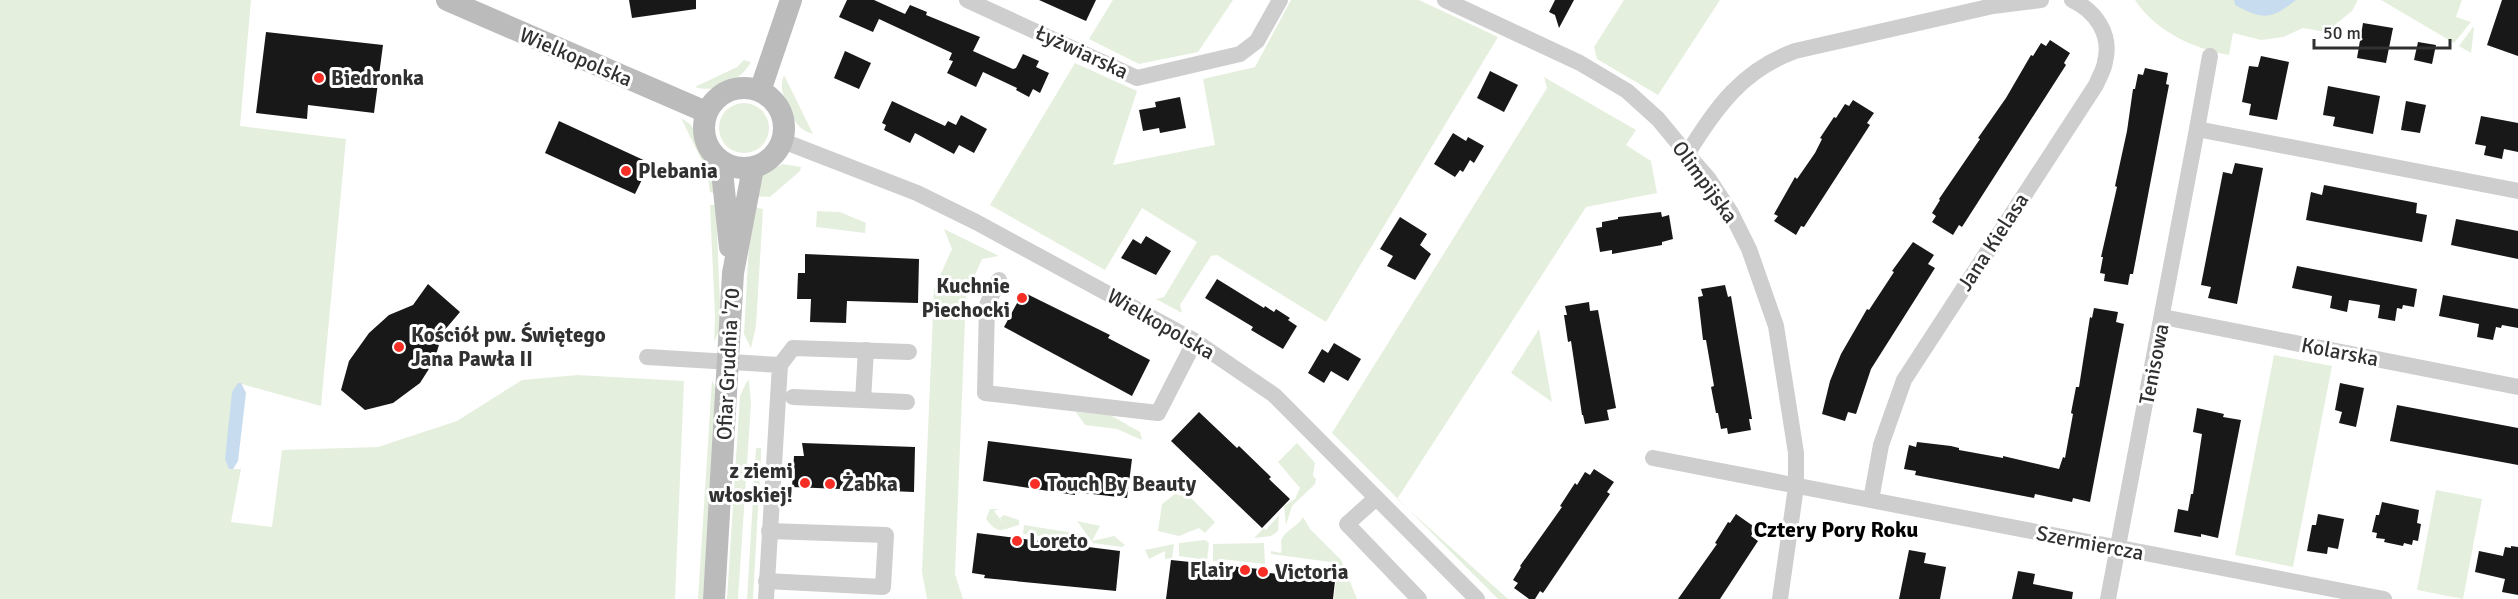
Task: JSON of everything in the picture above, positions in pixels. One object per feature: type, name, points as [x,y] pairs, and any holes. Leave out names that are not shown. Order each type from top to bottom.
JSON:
[{"type":"street","name":"Wielkopolska","points":[[447,0],[706,112]]},
{"type":"street","points":[[760,91],[791,0]]},
{"type":"street","name":"Łyżwiarska","points":[[967,0],[1137,78],[1240,54],[1257,41],[1280,0]]},
{"type":"street","name":"Olimpijska","points":[[1445,0],[1580,63],[1627,91],[1658,119],[1731,213],[1749,249],[1769,302],[1781,348],[1796,453],[1796,487],[1780,599]]},
{"type":"street","points":[[1687,154],[1712,114],[1731,92],[1755,71],[1775,59],[1795,51],[1993,6],[2041,0]]},
{"type":"street","name":"Jana Kielasa","points":[[1871,500],[1881,446],[1904,380],[2096,85],[2106,62],[2106,38],[2099,22],[2085,6],[2072,0]]},
{"type":"street","name":"Tenisowa","points":[[2108,599],[2163,317],[2210,56]]},
{"type":"street","points":[[744,88],[760,91],[772,99],[781,111],[785,126],[783,141],[776,154],[766,163],[753,168],[736,168],[721,162],[711,152],[705,140],[703,126],[706,112],[715,99],[729,91],[744,88]]},
{"type":"street","points":[[2197,129],[2518,191]]},
{"type":"street","name":"Wielkopolska","points":[[783,141],[917,193],[976,222],[1195,341],[1274,395],[1477,599]]},
{"type":"street","name":"Ofiar Grudnia '70","points":[[721,162],[734,273]]},
{"type":"street","name":"Ofiar Grudnia '70","points":[[714,599],[734,273],[753,168]]},
{"type":"street","points":[[999,280],[987,305],[985,393],[1158,413],[1195,341]]},
{"type":"street","name":"Kolarska","points":[[2163,317],[2518,387]]},
{"type":"street","points":[[766,599],[780,365],[793,348],[909,352]]},
{"type":"street","points":[[863,400],[866,350]]},
{"type":"street","points":[[648,357],[780,365]]},
{"type":"street","points":[[793,397],[907,402]]},
{"type":"street","points":[[1653,458],[1796,487]]},
{"type":"street","name":"Szermiercza","points":[[1796,487],[2384,599]]},
{"type":"street","points":[[1375,499],[1347,524],[1419,599]]},
{"type":"street","points":[[766,581],[883,587],[886,535],[769,531]]},
{"type":"green space","points":[[0,0],[251,0],[240,126],[346,139],[321,406],[238,383],[233,469],[241,469],[231,522],[272,527],[282,450],[378,447],[457,421],[522,380],[577,375],[684,381],[675,599],[0,599]]},
{"type":"green space","points":[[1113,0],[1233,0],[1198,52],[1139,64],[1089,39]]},
{"type":"green space","points":[[1291,0],[1419,0],[1498,37],[1326,322],[1217,255],[1211,256],[1180,305],[1182,313],[1156,299],[1164,297],[1197,242],[1142,208],[1105,270],[990,205],[1075,63],[1137,91],[1113,165],[1215,145],[1203,79],[1255,67]]},
{"type":"green space","points":[[1624,0],[1720,0],[1658,95],[1597,59],[1594,47]]},
{"type":"green space","points":[[2135,0],[2358,0],[2352,11],[2326,32],[2303,28],[2283,37],[2261,40],[2233,33],[2229,55],[2202,48],[2176,37],[2153,21]]},
{"type":"green space","points":[[2381,0],[2462,0],[2456,17],[2471,22],[2454,43]]},
{"type":"green space","points":[[2474,28],[2471,53],[2459,46]]},
{"type":"green space","points":[[744,60],[751,62],[747,69],[727,84],[711,89],[695,87],[737,67]]},
{"type":"green space","points":[[784,75],[813,134],[800,127],[793,116],[782,91]]},
{"type":"green space","points":[[1544,77],[1636,130],[1626,145],[1651,161],[1657,193],[1586,207],[1397,498],[1332,433],[1547,88]]},
{"type":"green space","points":[[739,103],[749,103],[762,110],[769,123],[769,133],[762,146],[749,153],[739,153],[730,149],[723,142],[719,133],[719,123],[723,114],[730,107]]},
{"type":"green space","points":[[681,118],[690,124],[697,134],[700,148],[710,163],[716,194],[710,192],[707,171]]},
{"type":"green space","points":[[783,164],[801,167],[800,171],[770,197],[752,196],[762,174]]},
{"type":"green space","points":[[710,205],[716,205],[721,327],[714,342],[715,317]]},
{"type":"green space","points":[[751,207],[763,209],[756,326],[751,348],[744,334]]},
{"type":"green space","points":[[817,211],[840,212],[866,223],[865,233],[816,227]]},
{"type":"green space","points":[[944,229],[999,256],[982,259],[966,295],[955,574],[963,599],[927,599],[922,572],[934,289],[952,249]]},
{"type":"green space","points":[[1539,329],[1552,402],[1511,373]]},
{"type":"green space","points":[[2274,355],[2332,366],[2293,567],[2235,555]]},
{"type":"green space","points":[[712,380],[717,392],[703,599],[698,599]]},
{"type":"green space","points":[[749,380],[751,404],[738,599],[727,599],[740,396]]},
{"type":"green space","points":[[1076,412],[1110,415],[1140,432],[1142,440],[1117,429],[1085,425]]},
{"type":"green space","points":[[1297,443],[1315,463],[1313,476],[1316,479],[1315,484],[1292,506],[1286,525],[1284,506],[1295,499],[1300,488],[1278,462]]},
{"type":"green space","points":[[756,448],[761,448],[761,456],[753,599],[747,599]]},
{"type":"green space","points":[[2436,490],[2482,499],[2463,599],[2417,590]]},
{"type":"green space","points":[[1175,494],[1191,498],[1215,522],[1205,533],[1199,528],[1179,536],[1158,531],[1162,504]]},
{"type":"green space","points":[[1407,508],[1508,599],[1498,599]]},
{"type":"green space","points":[[990,509],[999,509],[994,511],[1003,523],[1000,518],[1004,515],[1019,520],[1019,525],[1004,530],[997,529],[986,519]]},
{"type":"green space","points":[[1279,515],[1278,531],[1271,536],[1254,538],[1264,528],[1266,530]]},
{"type":"green space","points":[[1303,517],[1310,529],[1341,560],[1357,599],[1334,599],[1338,563],[1271,554],[1271,551],[1281,553],[1282,539]]},
{"type":"green space","points":[[1077,521],[1100,526],[1092,541],[1114,536],[1125,545],[1122,547],[1093,543]]},
{"type":"green space","points":[[1024,525],[1080,534],[1086,542],[1023,534]]},
{"type":"green space","points":[[1205,540],[1209,543],[1207,560],[1179,556],[1179,543]]},
{"type":"green space","points":[[1264,543],[1265,564],[1220,559],[1219,562],[1213,561],[1213,544]]},
{"type":"green space","points":[[1174,544],[1172,558],[1165,559],[1165,551],[1149,559],[1145,550]]},
{"type":"water","points":[[2234,0],[2296,0],[2280,11],[2267,16],[2245,10],[2235,5]]},
{"type":"water","points":[[238,383],[241,383],[246,393],[238,461],[233,469],[229,469],[225,459],[232,392]]},
{"type":"building","points":[[629,0],[696,0],[696,9],[632,18]]},
{"type":"building","points":[[847,0],[874,0],[905,14],[910,5],[927,12],[926,15],[980,37],[973,51],[1013,69],[1016,68],[1023,54],[1039,61],[1036,67],[1049,73],[1040,93],[1033,89],[1029,97],[1016,90],[1017,88],[983,72],[976,87],[947,73],[953,61],[949,60],[952,53],[879,19],[873,32],[839,17]]},
{"type":"building","points":[[1039,0],[1096,0],[1086,21]]},
{"type":"building","points":[[1555,0],[1574,0],[1559,28],[1555,15],[1549,12]]},
{"type":"building","points":[[2502,0],[2518,0],[2518,56],[2487,45]]},
{"type":"building","points":[[2363,23],[2393,28],[2386,63],[2357,58]]},
{"type":"building","name":"Biedronka","points":[[266,32],[383,45],[374,113],[308,105],[307,119],[256,113]]},
{"type":"building","points":[[2050,40],[2070,53],[2064,63],[2066,65],[1962,227],[1959,225],[1953,235],[1932,222],[1936,216],[1932,213],[2031,55],[2033,56],[2041,43],[2046,46]]},
{"type":"building","points":[[2418,42],[2436,45],[2432,64],[2414,60]]},
{"type":"building","points":[[845,51],[871,63],[859,89],[834,78]]},
{"type":"building","points":[[2261,56],[2289,62],[2277,120],[2249,115],[2251,104],[2242,102],[2249,66],[2258,67]]},
{"type":"building","points":[[2145,68],[2168,73],[2166,84],[2169,85],[2133,274],[2130,274],[2128,285],[2104,281],[2105,274],[2100,273],[2103,257],[2101,257],[2117,187],[2115,186],[2133,89],[2135,89],[2138,74],[2143,75]]},
{"type":"building","points":[[1490,71],[1518,85],[1504,112],[1477,98]]},
{"type":"building","points":[[2328,86],[2380,96],[2373,134],[2333,126],[2335,117],[2323,115]]},
{"type":"building","points":[[1180,97],[1186,128],[1160,133],[1159,128],[1143,131],[1139,110],[1156,107],[1155,102]]},
{"type":"building","points":[[1853,100],[1874,113],[1867,123],[1870,125],[1804,227],[1801,226],[1796,235],[1774,221],[1778,216],[1774,214],[1795,177],[1797,179],[1815,153],[1822,139],[1820,138],[1834,117],[1836,118],[1845,104],[1849,106]]},
{"type":"building","points":[[892,101],[945,126],[948,121],[956,125],[961,115],[987,129],[974,153],[959,145],[954,154],[915,133],[910,143],[884,130],[886,125],[882,123]]},
{"type":"building","points":[[2406,101],[2426,105],[2420,133],[2401,130]]},
{"type":"building","points":[[2481,116],[2518,123],[2518,152],[2504,149],[2502,159],[2484,155],[2486,146],[2475,144]]},
{"type":"building","points":[[559,121],[650,163],[635,194],[545,153]]},
{"type":"building","points":[[1453,133],[1466,141],[1468,137],[1484,146],[1474,163],[1470,160],[1463,172],[1460,170],[1455,177],[1434,164]]},
{"type":"building","points":[[2235,163],[2263,168],[2237,304],[2208,298],[2211,287],[2201,285],[2223,172],[2232,174]]},
{"type":"building","points":[[2324,185],[2417,203],[2416,213],[2427,215],[2422,242],[2306,220],[2311,192],[2322,195]]},
{"type":"building","points":[[1661,212],[1662,217],[1669,215],[1673,239],[1662,242],[1662,245],[1612,254],[1612,250],[1600,252],[1596,228],[1602,227],[1602,222],[1618,219],[1618,217]]},
{"type":"building","points":[[1400,217],[1427,234],[1420,245],[1431,254],[1415,280],[1387,266],[1393,256],[1380,249]]},
{"type":"building","points":[[2456,219],[2518,231],[2518,259],[2451,245]]},
{"type":"building","points":[[1146,236],[1171,251],[1156,275],[1121,258],[1133,239],[1141,244]]},
{"type":"building","points":[[1913,242],[1934,255],[1928,264],[1935,268],[1871,369],[1856,414],[1848,412],[1845,421],[1822,414],[1830,381],[1841,354],[1867,309],[1869,310],[1894,272],[1892,271]]},
{"type":"building","points":[[805,254],[919,259],[918,303],[847,301],[846,323],[810,322],[811,299],[797,299],[798,273],[805,273]]},
{"type":"building","points":[[2297,266],[2417,289],[2414,307],[2403,305],[2402,309],[2397,308],[2395,321],[2378,318],[2380,305],[2349,300],[2347,312],[2330,308],[2332,296],[2292,288]]},
{"type":"building","points":[[1217,279],[1264,308],[1265,306],[1274,312],[1276,309],[1290,318],[1288,320],[1297,326],[1283,349],[1251,330],[1253,327],[1205,298]]},
{"type":"building","name":"Kościół pw. Świętego Jana Pawła II","points":[[428,284],[460,312],[443,332],[434,361],[420,383],[393,403],[365,410],[341,390],[349,361],[369,333],[389,315],[413,305]]},
{"type":"building","points":[[1725,285],[1728,297],[1731,296],[1752,419],[1749,419],[1751,430],[1728,434],[1727,428],[1721,429],[1718,413],[1716,413],[1711,387],[1714,386],[1706,340],[1703,340],[1698,297],[1703,296],[1701,289]]},
{"type":"building","points":[[1023,292],[1110,335],[1108,338],[1150,360],[1132,396],[1004,327]]},
{"type":"building","points":[[2443,295],[2518,309],[2518,328],[2502,325],[2501,328],[2496,327],[2493,340],[2477,337],[2479,324],[2439,316]]},
{"type":"building","points":[[1589,302],[1590,311],[1598,310],[1616,408],[1607,410],[1609,420],[1585,424],[1571,341],[1568,342],[1564,315],[1567,315],[1565,306]]},
{"type":"building","points":[[2094,308],[2118,312],[2116,322],[2124,324],[2090,502],[2073,498],[2072,502],[2035,494],[2034,498],[1915,475],[1916,471],[1904,469],[1909,445],[1916,447],[1917,442],[1951,446],[1959,450],[2003,458],[2003,456],[2059,469],[2063,457],[2065,458],[2076,387],[2079,387],[2090,317],[2092,318]]},
{"type":"building","points":[[1334,343],[1361,359],[1348,381],[1331,371],[1324,383],[1308,373],[1322,349],[1328,353]]},
{"type":"building","points":[[2340,383],[2364,388],[2356,427],[2339,423],[2342,412],[2335,410]]},
{"type":"building","points":[[2397,405],[2518,428],[2518,465],[2390,441]]},
{"type":"building","points":[[2197,408],[2224,414],[2223,417],[2241,420],[2218,538],[2174,532],[2178,509],[2188,511],[2191,494],[2193,494],[2202,434],[2193,432]]},
{"type":"building","points":[[1199,412],[1237,448],[1239,446],[1290,499],[1262,528],[1171,441]]},
{"type":"building","points":[[988,441],[1132,459],[1127,498],[1075,492],[1075,495],[983,481]]},
{"type":"building","points":[[802,443],[915,447],[914,492],[792,487],[794,456],[804,456]]},
{"type":"building","points":[[1594,469],[1614,482],[1607,492],[1610,494],[1543,593],[1540,591],[1535,599],[1529,599],[1514,588],[1518,583],[1513,580],[1520,566],[1562,507],[1560,506],[1575,483],[1577,485],[1585,472],[1590,475]]},
{"type":"building","points":[[2382,502],[2419,510],[2417,523],[2421,524],[2418,541],[2413,540],[2412,545],[2404,543],[2403,546],[2376,538],[2377,533],[2372,532]]},
{"type":"building","points":[[1736,514],[1756,528],[1751,536],[1758,541],[1720,599],[1678,599],[1717,544],[1715,543],[1728,522],[1730,523]]},
{"type":"building","points":[[2318,514],[2344,519],[2338,549],[2328,547],[2327,554],[2307,551],[2312,525],[2316,525]]},
{"type":"building","points":[[977,533],[1120,551],[1116,591],[984,578],[985,575],[972,573]]},
{"type":"building","points":[[2511,546],[2518,547],[2518,595],[2502,592],[2505,579],[2475,572],[2479,551],[2503,556],[2505,547],[2511,548]]},
{"type":"building","points":[[1909,550],[1926,553],[1924,563],[1946,567],[1940,599],[1899,599]]},
{"type":"building","points":[[1171,560],[1269,570],[1269,573],[1335,581],[1333,599],[1166,599]]},
{"type":"building","points":[[2018,571],[2035,574],[2033,584],[2073,592],[2072,599],[2012,599]]},
{"type":"place","name":"Biedronka","points":[[319,78]]},
{"type":"place","name":"Plebania","points":[[626,171]]},
{"type":"place","name":"Kuchnie Piechocki","points":[[1022,298]]},
{"type":"place","name":"Kościół pw. Świętego Jana Pawła II","points":[[399,347]]},
{"type":"place","name":"z ziemi włoskiej!","points":[[805,483]]},
{"type":"place","name":"Żabka","points":[[830,484]]},
{"type":"place","name":"Touch By Beauty","points":[[1035,484]]},
{"type":"place","name":"Loreto","points":[[1017,541]]},
{"type":"place","name":"Flair","points":[[1245,570]]},
{"type":"place","name":"Victoria","points":[[1263,572]]},
{"type":"district","name":"Cztery Pory Roku","points":[[1836,529]]}]
